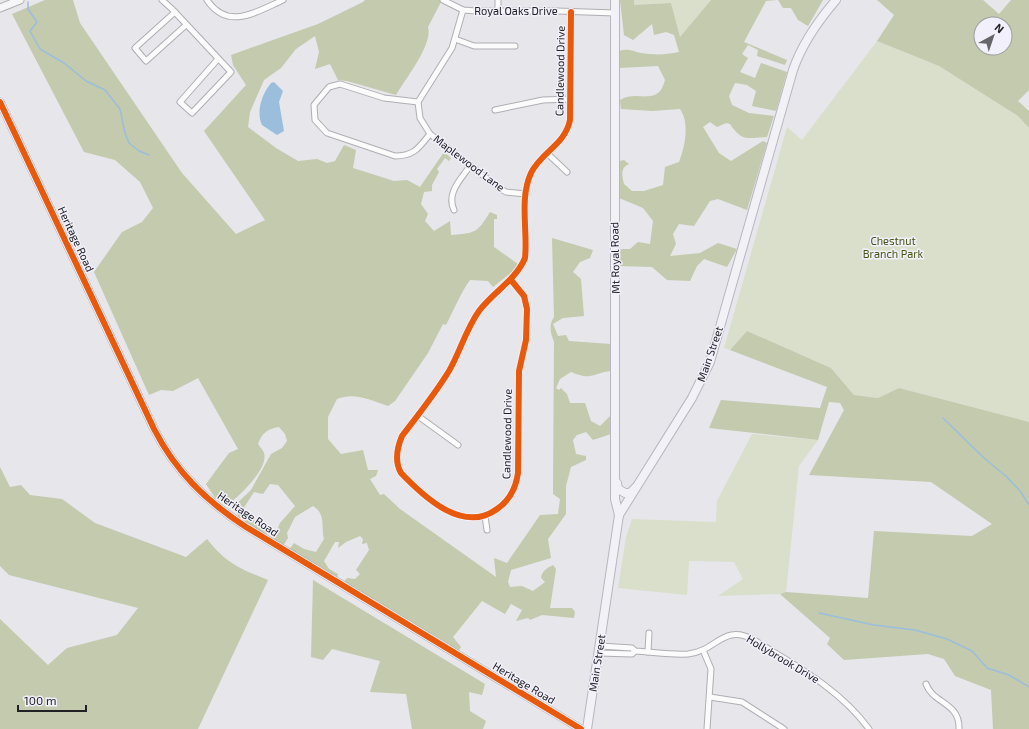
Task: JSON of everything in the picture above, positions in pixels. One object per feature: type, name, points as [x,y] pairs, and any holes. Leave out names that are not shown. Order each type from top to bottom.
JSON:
[{"type":"main road","name":"Mt Royal Road","points":[[615,0],[616,502],[619,515]]},
{"type":"main road","name":"Main Street","points":[[586,729],[600,650],[619,515],[699,386],[710,362],[793,70],[804,43],[836,0]]},
{"type":"main road","points":[[616,478],[618,489],[625,493],[633,490],[642,480]]},
{"type":"street","points":[[0,8],[20,0]]},
{"type":"street","points":[[162,0],[231,72],[192,113],[180,102],[218,59]]},
{"type":"street","points":[[207,0],[219,13],[227,17],[244,16],[283,0]]},
{"type":"street","name":"Royal Oaks Drive","points":[[443,0],[463,10],[615,13]]},
{"type":"street","points":[[498,0],[498,11]]},
{"type":"street","points":[[430,134],[407,156],[395,156],[327,133],[315,120],[314,105],[329,87],[340,84],[384,98],[418,102],[430,80],[447,58],[455,39],[463,10]]},
{"type":"street","points":[[175,12],[135,48],[146,61],[188,27]]},
{"type":"street","name":"Candlewood Drive","points":[[511,280],[524,296],[527,309],[526,340],[519,371],[518,473],[516,485],[507,500],[492,513],[473,518],[452,513],[422,493],[401,473],[397,466],[398,446],[402,436],[418,416],[449,370],[478,312],[499,288],[511,280],[522,266],[525,258],[527,184],[532,172],[560,141],[569,126],[571,12]]},
{"type":"street","points":[[455,39],[474,46],[515,46]]},
{"type":"street","points":[[494,110],[543,100],[570,99]]},
{"type":"street","name":"Heritage Road","points":[[0,102],[154,429],[170,458],[191,484],[213,505],[246,527],[580,729]]},
{"type":"street","name":"Maplewood Lane","points":[[418,102],[420,118],[430,134],[506,192],[526,194]]},
{"type":"street","points":[[548,154],[567,172]]},
{"type":"street","points":[[454,210],[452,205],[452,193],[470,166]]},
{"type":"street","points":[[418,416],[458,444]]},
{"type":"street","points":[[485,516],[487,530]]},
{"type":"street","points":[[648,652],[649,633]]},
{"type":"street","name":"Hollybrook Drive","points":[[600,650],[632,654],[635,651],[689,654],[703,650],[732,634],[741,634],[749,637],[834,692],[849,704],[869,729]]},
{"type":"street","points":[[703,650],[711,669],[708,729]]},
{"type":"street","points":[[926,684],[930,692],[951,707],[957,718],[958,729]]},
{"type":"street","points":[[710,697],[742,702],[784,729]]},
{"type":"green space","points":[[45,0],[73,0],[80,23],[182,173],[236,234],[265,220],[204,131],[246,85],[233,65],[231,55],[318,24],[365,0],[442,0],[428,27],[426,43],[422,52],[396,95],[347,81],[338,80],[330,64],[315,69],[319,52],[315,36],[296,49],[281,68],[264,80],[250,112],[248,127],[276,148],[298,161],[317,159],[327,163],[335,161],[344,145],[356,150],[353,168],[394,181],[407,180],[420,187],[444,152],[451,158],[449,161],[445,158],[437,169],[439,172],[432,185],[432,191],[424,192],[421,204],[428,214],[425,221],[434,231],[450,221],[451,235],[466,234],[479,228],[490,212],[497,215],[497,219],[494,219],[494,247],[518,264],[513,271],[493,287],[488,281],[470,280],[460,296],[446,325],[443,324],[428,353],[395,401],[388,406],[369,399],[350,396],[344,397],[337,399],[328,417],[328,439],[341,454],[363,450],[368,470],[378,470],[376,476],[370,479],[380,495],[384,494],[400,509],[496,577],[494,558],[507,563],[540,515],[558,514],[560,499],[553,494],[554,342],[551,327],[554,317],[552,238],[593,250],[590,258],[580,262],[573,272],[581,279],[584,316],[563,318],[553,324],[558,336],[566,335],[569,341],[611,344],[611,371],[592,376],[578,375],[571,372],[560,379],[556,388],[559,390],[561,388],[567,394],[570,403],[585,403],[591,421],[600,426],[612,414],[611,434],[593,440],[586,432],[577,435],[573,440],[576,454],[586,456],[586,460],[571,467],[566,486],[566,514],[548,539],[551,558],[511,570],[508,582],[510,587],[522,586],[533,591],[545,582],[541,578],[542,573],[553,565],[556,569],[550,608],[572,608],[575,612],[574,618],[542,615],[530,620],[528,618],[516,621],[522,610],[511,604],[505,614],[482,601],[453,637],[461,647],[458,652],[344,582],[347,578],[355,579],[360,574],[356,570],[369,550],[367,543],[362,544],[363,539],[360,536],[346,542],[338,548],[339,542],[335,542],[324,561],[329,569],[338,574],[337,578],[289,550],[294,543],[304,549],[316,552],[324,539],[320,513],[313,506],[295,517],[287,533],[288,538],[283,546],[273,540],[280,523],[295,506],[278,485],[270,484],[263,494],[254,492],[242,514],[268,528],[266,536],[241,521],[233,507],[251,490],[271,454],[282,448],[287,441],[285,434],[279,427],[268,430],[261,437],[258,444],[264,452],[262,466],[246,488],[229,504],[215,498],[206,484],[229,453],[238,449],[198,378],[173,391],[161,390],[149,395],[94,272],[122,232],[142,222],[153,208],[140,182],[115,160],[84,152],[12,14]]},
{"type":"green space","points":[[620,0],[634,0],[634,5],[671,3],[680,37],[711,0],[777,0],[766,1],[744,42],[787,60],[785,65],[757,56],[758,50],[748,45],[742,54],[748,58],[740,72],[755,78],[761,63],[787,72],[776,111],[752,106],[756,91],[747,85],[735,83],[729,96],[732,105],[749,113],[774,116],[767,137],[746,138],[738,134],[730,124],[726,123],[717,127],[710,122],[703,127],[719,153],[731,161],[763,141],[767,143],[747,210],[718,199],[710,201],[694,226],[679,224],[673,234],[676,244],[670,256],[700,253],[718,243],[737,249],[727,267],[704,259],[697,266],[690,281],[667,280],[652,267],[619,266],[619,249],[630,249],[638,242],[650,244],[653,221],[643,208],[619,198],[620,161],[624,160],[629,164],[624,168],[622,175],[624,184],[632,191],[644,191],[663,185],[665,167],[679,162],[686,135],[685,121],[680,109],[652,111],[621,109],[620,100],[633,96],[652,96],[662,88],[665,80],[658,66],[620,68],[619,51],[628,50],[655,54],[679,52],[674,35],[666,32],[654,35],[652,24],[633,40],[624,35]]},
{"type":"green space","points":[[634,0],[711,0],[680,37],[671,3],[634,5]]},
{"type":"green space","points":[[778,0],[823,0],[808,26],[798,20],[791,8],[783,8]]},
{"type":"green space","points":[[877,0],[983,0],[999,14],[1011,0],[1029,0],[1029,90],[1018,101],[1029,111],[1029,128],[1018,116],[939,66],[877,41],[894,15]]},
{"type":"green space","name":"Chestnut Branch Park","points":[[877,41],[939,66],[1018,116],[1029,128],[1029,422],[899,388],[878,398],[854,395],[831,368],[747,331],[730,350],[724,348],[787,127],[802,140]]},
{"type":"green space","points":[[747,331],[831,368],[854,395],[878,398],[899,388],[1029,422],[1029,729],[993,729],[991,690],[955,676],[944,659],[928,654],[844,660],[827,644],[830,638],[780,594],[786,592],[868,598],[874,531],[972,536],[992,524],[931,482],[809,475],[844,410],[840,403],[829,402],[818,440],[709,428],[721,400],[820,408],[827,387],[730,350]]},
{"type":"green space","points":[[752,434],[818,440],[799,466],[786,592],[780,594],[718,596],[743,579],[734,562],[689,561],[687,595],[618,588],[626,537],[632,519],[716,522],[717,501]]},
{"type":"green space","points":[[0,467],[10,487],[21,485],[30,495],[62,499],[95,523],[186,557],[207,539],[227,560],[268,580],[198,729],[0,729],[0,619],[48,665],[67,648],[117,635],[138,608],[9,575],[0,566]]},
{"type":"green space","points":[[313,580],[485,684],[482,695],[469,692],[470,711],[486,721],[483,729],[412,729],[406,694],[370,692],[380,661],[332,649],[323,660],[311,657]]},
{"type":"water","points":[[274,82],[283,91],[279,102],[284,131],[277,135],[262,125],[260,120],[260,108],[263,97],[271,83]]},
{"type":"waterway","points":[[28,2],[28,9],[37,22],[30,31],[40,49],[64,63],[86,81],[105,90],[120,109],[125,133],[129,143],[139,151],[149,155]]},
{"type":"waterway","points":[[943,418],[984,458],[1007,477],[1020,491],[1029,505]]},
{"type":"waterway","points":[[819,613],[874,625],[915,630],[947,639],[972,651],[987,668],[1009,675],[1029,687]]},
{"type":"cycle path","points":[[511,280],[524,296],[527,309],[526,340],[519,371],[517,478],[514,489],[509,498],[497,509],[484,516],[471,517],[458,515],[433,502],[401,473],[397,459],[399,445],[402,436],[449,371],[474,318],[485,304],[516,273],[525,258],[525,194],[527,183],[535,166],[563,136],[570,120],[571,12]]},
{"type":"cycle path","points":[[0,102],[154,429],[172,459],[193,484],[218,507],[246,527],[581,729]]}]
